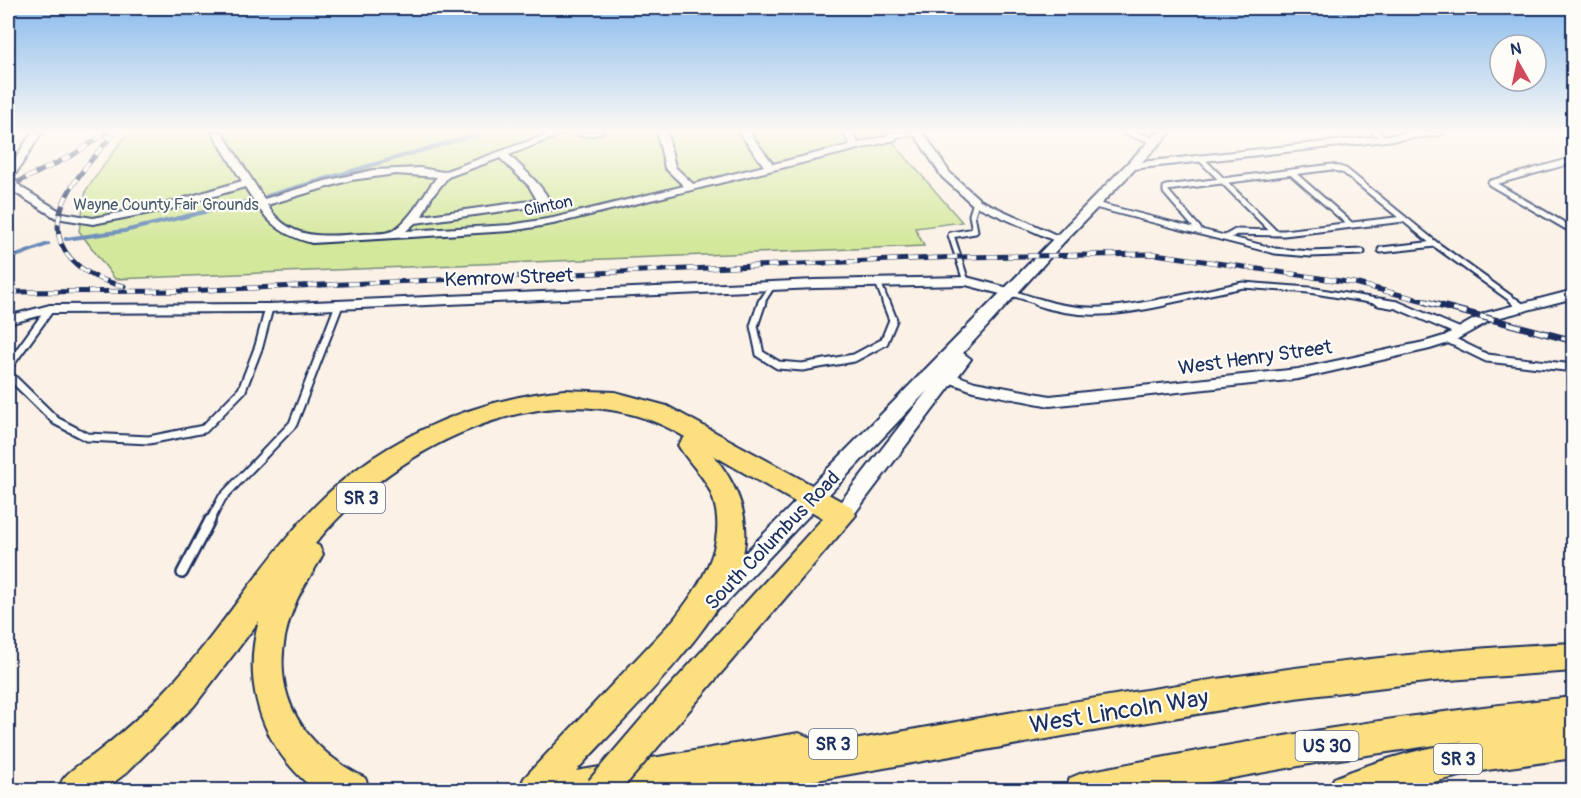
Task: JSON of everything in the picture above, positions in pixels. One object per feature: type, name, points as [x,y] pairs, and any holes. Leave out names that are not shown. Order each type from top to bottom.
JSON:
[{"type":"highway","points":[[76,790],[140,739],[187,691],[298,545],[335,503],[390,460],[472,419],[546,400],[584,398],[626,403],[664,415],[837,520]]},
{"type":"highway","name":"SR 3","points":[[353,790],[335,784],[316,771],[289,740],[279,723],[267,681],[269,642],[280,605],[310,552],[340,518],[376,486],[422,454],[471,431],[530,414],[580,409],[618,413],[647,422],[691,445],[710,465],[719,479],[726,494],[731,527],[723,575],[697,617]]},
{"type":"highway","points":[[691,445],[807,503]]},
{"type":"highway","name":"South Columbus Road","points":[[601,790],[837,520]]},
{"type":"highway","name":"South Columbus Road","points":[[536,790],[697,617]]},
{"type":"highway","name":"West Lincoln Way","points":[[667,790],[1101,713],[1398,669],[1574,657]]},
{"type":"highway","name":"SR 3","points":[[566,790],[1010,713],[1101,713]]},
{"type":"highway","name":"US 30","points":[[1082,790],[1183,770],[1381,737],[1486,721],[1574,713]]},
{"type":"highway","name":"SR 3","points":[[1346,790],[1434,764],[1574,741]]},
{"type":"main road","name":"South Columbus Road","points":[[837,520],[942,374],[1059,239],[1129,169]]},
{"type":"main road","name":"South Columbus Road","points":[[697,617],[807,503],[942,374]]},
{"type":"street","points":[[14,169],[8,178],[18,190],[60,216],[93,221],[170,206],[247,183]]},
{"type":"street","name":"Clinton","points":[[239,169],[268,216],[285,230],[312,240],[510,228],[553,221],[761,169]]},
{"type":"street","points":[[259,203],[368,172],[414,169]]},
{"type":"street","points":[[419,169],[444,175],[459,169]]},
{"type":"street","points":[[518,169],[533,184],[545,202],[553,221]]},
{"type":"street","points":[[671,169],[690,186]]},
{"type":"street","points":[[942,169],[976,202],[1059,239]]},
{"type":"street","points":[[395,235],[413,220],[444,175]]},
{"type":"street","points":[[413,220],[545,202]]},
{"type":"street","name":"Kemrow Street","points":[[8,320],[50,309],[269,308],[878,282],[966,281],[1012,293]]},
{"type":"street","name":"West Henry Street","points":[[942,374],[973,386],[1050,401],[1298,374],[1448,339],[1489,316],[1574,294]]},
{"type":"lane","points":[[1211,169],[1275,233]]},
{"type":"lane","points":[[1198,230],[1166,192],[1166,188],[1221,179],[1324,169]]},
{"type":"lane","points":[[1341,169],[1435,244],[1523,308]]},
{"type":"lane","points":[[1541,169],[1491,183],[1574,231]]},
{"type":"lane","points":[[1291,172],[1351,225]]},
{"type":"lane","points":[[966,281],[951,235],[975,231],[972,215],[976,202]]},
{"type":"lane","points":[[1095,205],[1227,237],[1242,245],[1330,256],[1362,252]]},
{"type":"lane","points":[[1227,237],[1236,232],[1275,233],[1404,219]]},
{"type":"lane","points":[[1381,250],[1435,244]]},
{"type":"lane","points":[[772,286],[753,316],[753,333],[760,354],[778,365],[802,367],[854,358],[884,342],[893,320],[878,282]]},
{"type":"lane","points":[[1012,293],[1047,305],[1093,312],[1118,312],[1243,285],[1299,289],[1396,305],[1460,332]]},
{"type":"lane","points":[[182,573],[222,498],[293,424],[339,305]]},
{"type":"lane","points":[[8,374],[56,421],[87,437],[149,440],[204,429],[242,390],[259,346],[269,308]]},
{"type":"lane","points":[[8,368],[50,309]]},
{"type":"lane","points":[[1448,339],[1487,358],[1574,368]]},
{"type":"green space","name":"Wayne County Fair Grounds","points":[[101,169],[916,169],[962,222],[915,228],[924,246],[115,279],[79,231],[86,190]]},
{"type":"waterway","points":[[267,196],[358,169]]},
{"type":"waterway","points":[[66,239],[124,231],[246,202]]},
{"type":"waterway","points":[[8,259],[48,244]]},
{"type":"railway","points":[[8,187],[44,169]]},
{"type":"railway","points":[[84,169],[61,209],[58,226],[61,243],[71,259],[82,269],[95,277],[124,286]]},
{"type":"railway","points":[[8,292],[185,291],[960,257],[1155,254],[1354,283],[1432,303]]},
{"type":"railway","points":[[1426,302],[1574,341]]}]
